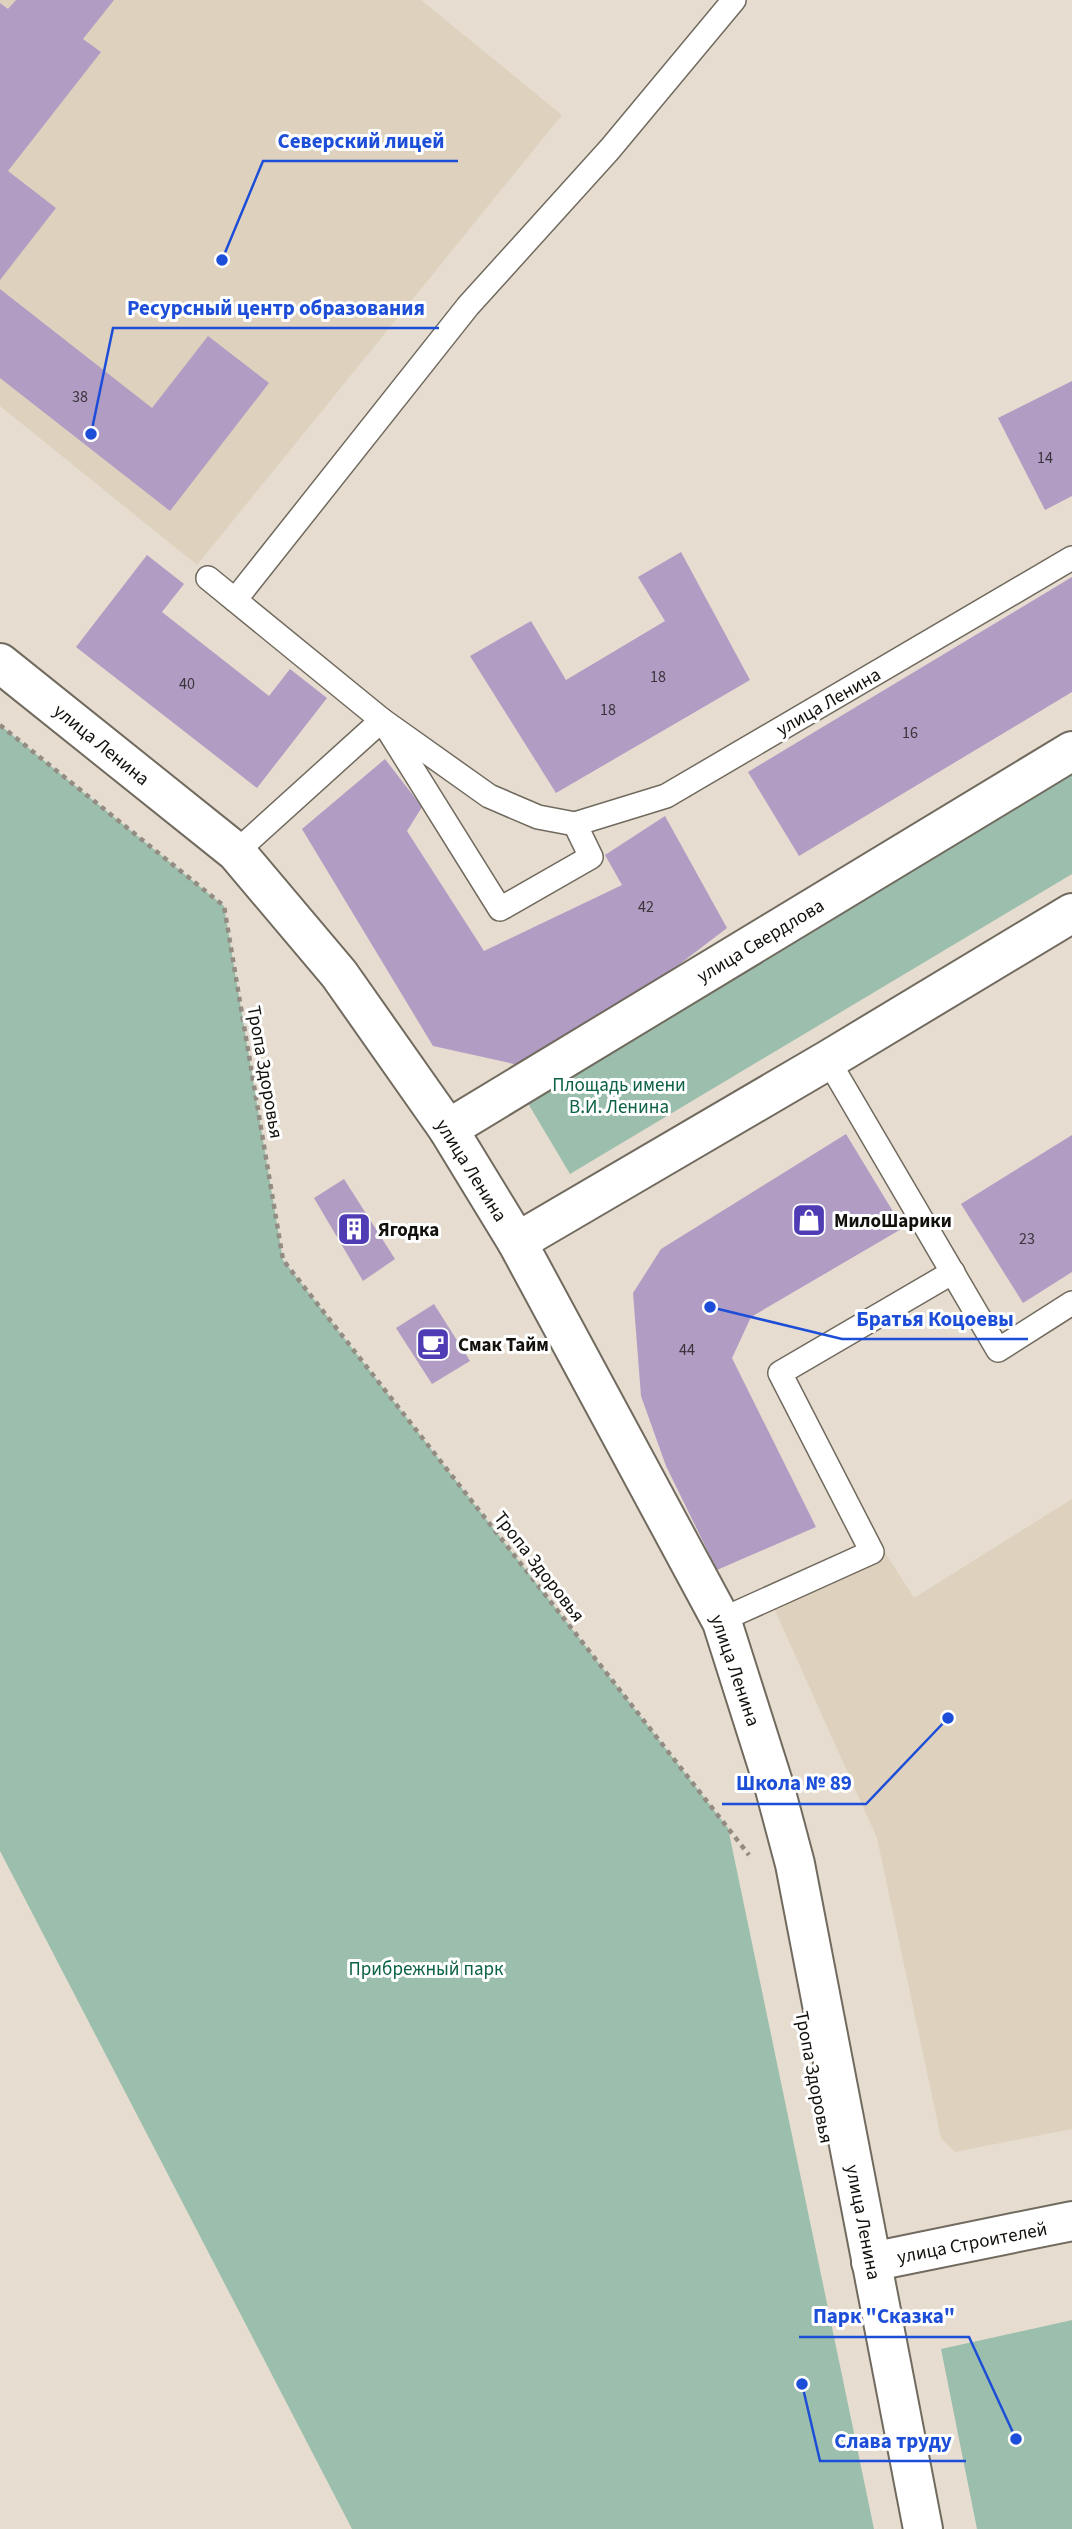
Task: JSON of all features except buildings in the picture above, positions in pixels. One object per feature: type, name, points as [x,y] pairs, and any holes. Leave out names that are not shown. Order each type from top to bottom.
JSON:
[{"type":"street","name":"улица Ленина","points":[[0,663],[236,852],[340,974],[448,1129],[517,1242],[721,1620],[775,1789],[795,1864],[923,2529]]},
{"type":"street","name":"улица Свердлова","points":[[448,1129],[1072,751]]},
{"type":"street","points":[[517,1242],[1072,913]]},
{"type":"street","name":"улица Строителей","points":[[871,2262],[1072,2221]]},
{"type":"lane","points":[[235,600],[468,306],[610,149],[734,0]]},
{"type":"lane","name":"улица Ленина","points":[[208,578],[382,720],[489,796],[538,817],[575,824],[666,796],[1072,558]]},
{"type":"lane","points":[[236,852],[382,720]]},
{"type":"lane","name":"улица Ленина","points":[[382,720],[500,909],[591,858],[575,824]]},
{"type":"lane","points":[[828,1060],[998,1350],[1072,1303]]},
{"type":"lane","points":[[721,1620],[872,1552],[780,1373],[953,1272]]},
{"type":"path","name":"Тропа Здоровья","points":[[0,725],[224,906],[283,1260],[751,1858]]},
{"type":"shaded area","points":[[0,0],[421,0],[562,115],[197,565],[0,406]]},
{"type":"shaded area","points":[[1072,1499],[1072,2129],[955,2152],[941,2138],[877,1838],[769,1597],[863,1539],[881,1546],[914,1598]]},
{"type":"green space","name":"Прибрежный парк","points":[[0,725],[224,906],[283,1260],[728,1828],[874,2529],[352,2529],[0,1851]]},
{"type":"green space","name":"Площадь имени В.И. Ленина","points":[[1072,775],[1072,874],[570,1174],[526,1100]]},
{"type":"green space","points":[[1072,2320],[1072,2529],[977,2529],[941,2349]]},
{"type":"place","name":"Северский лицей","points":[[222,260]]},
{"type":"place","name":"Ресурсный центр образования","points":[[91,434]]},
{"type":"place","name":"МилоШарики","points":[[809,1220]]},
{"type":"place","name":"Ягодка","points":[[354,1229]]},
{"type":"place","name":"Братья Коцоевы","points":[[710,1307]]},
{"type":"place","name":"Смак Тайм","points":[[433,1344]]},
{"type":"place","name":"Школа № 89","points":[[948,1718]]},
{"type":"place","name":"Слава труду","points":[[802,2384]]},
{"type":"place","name":"Парк \"Сказка\"","points":[[1016,2439]]}]
